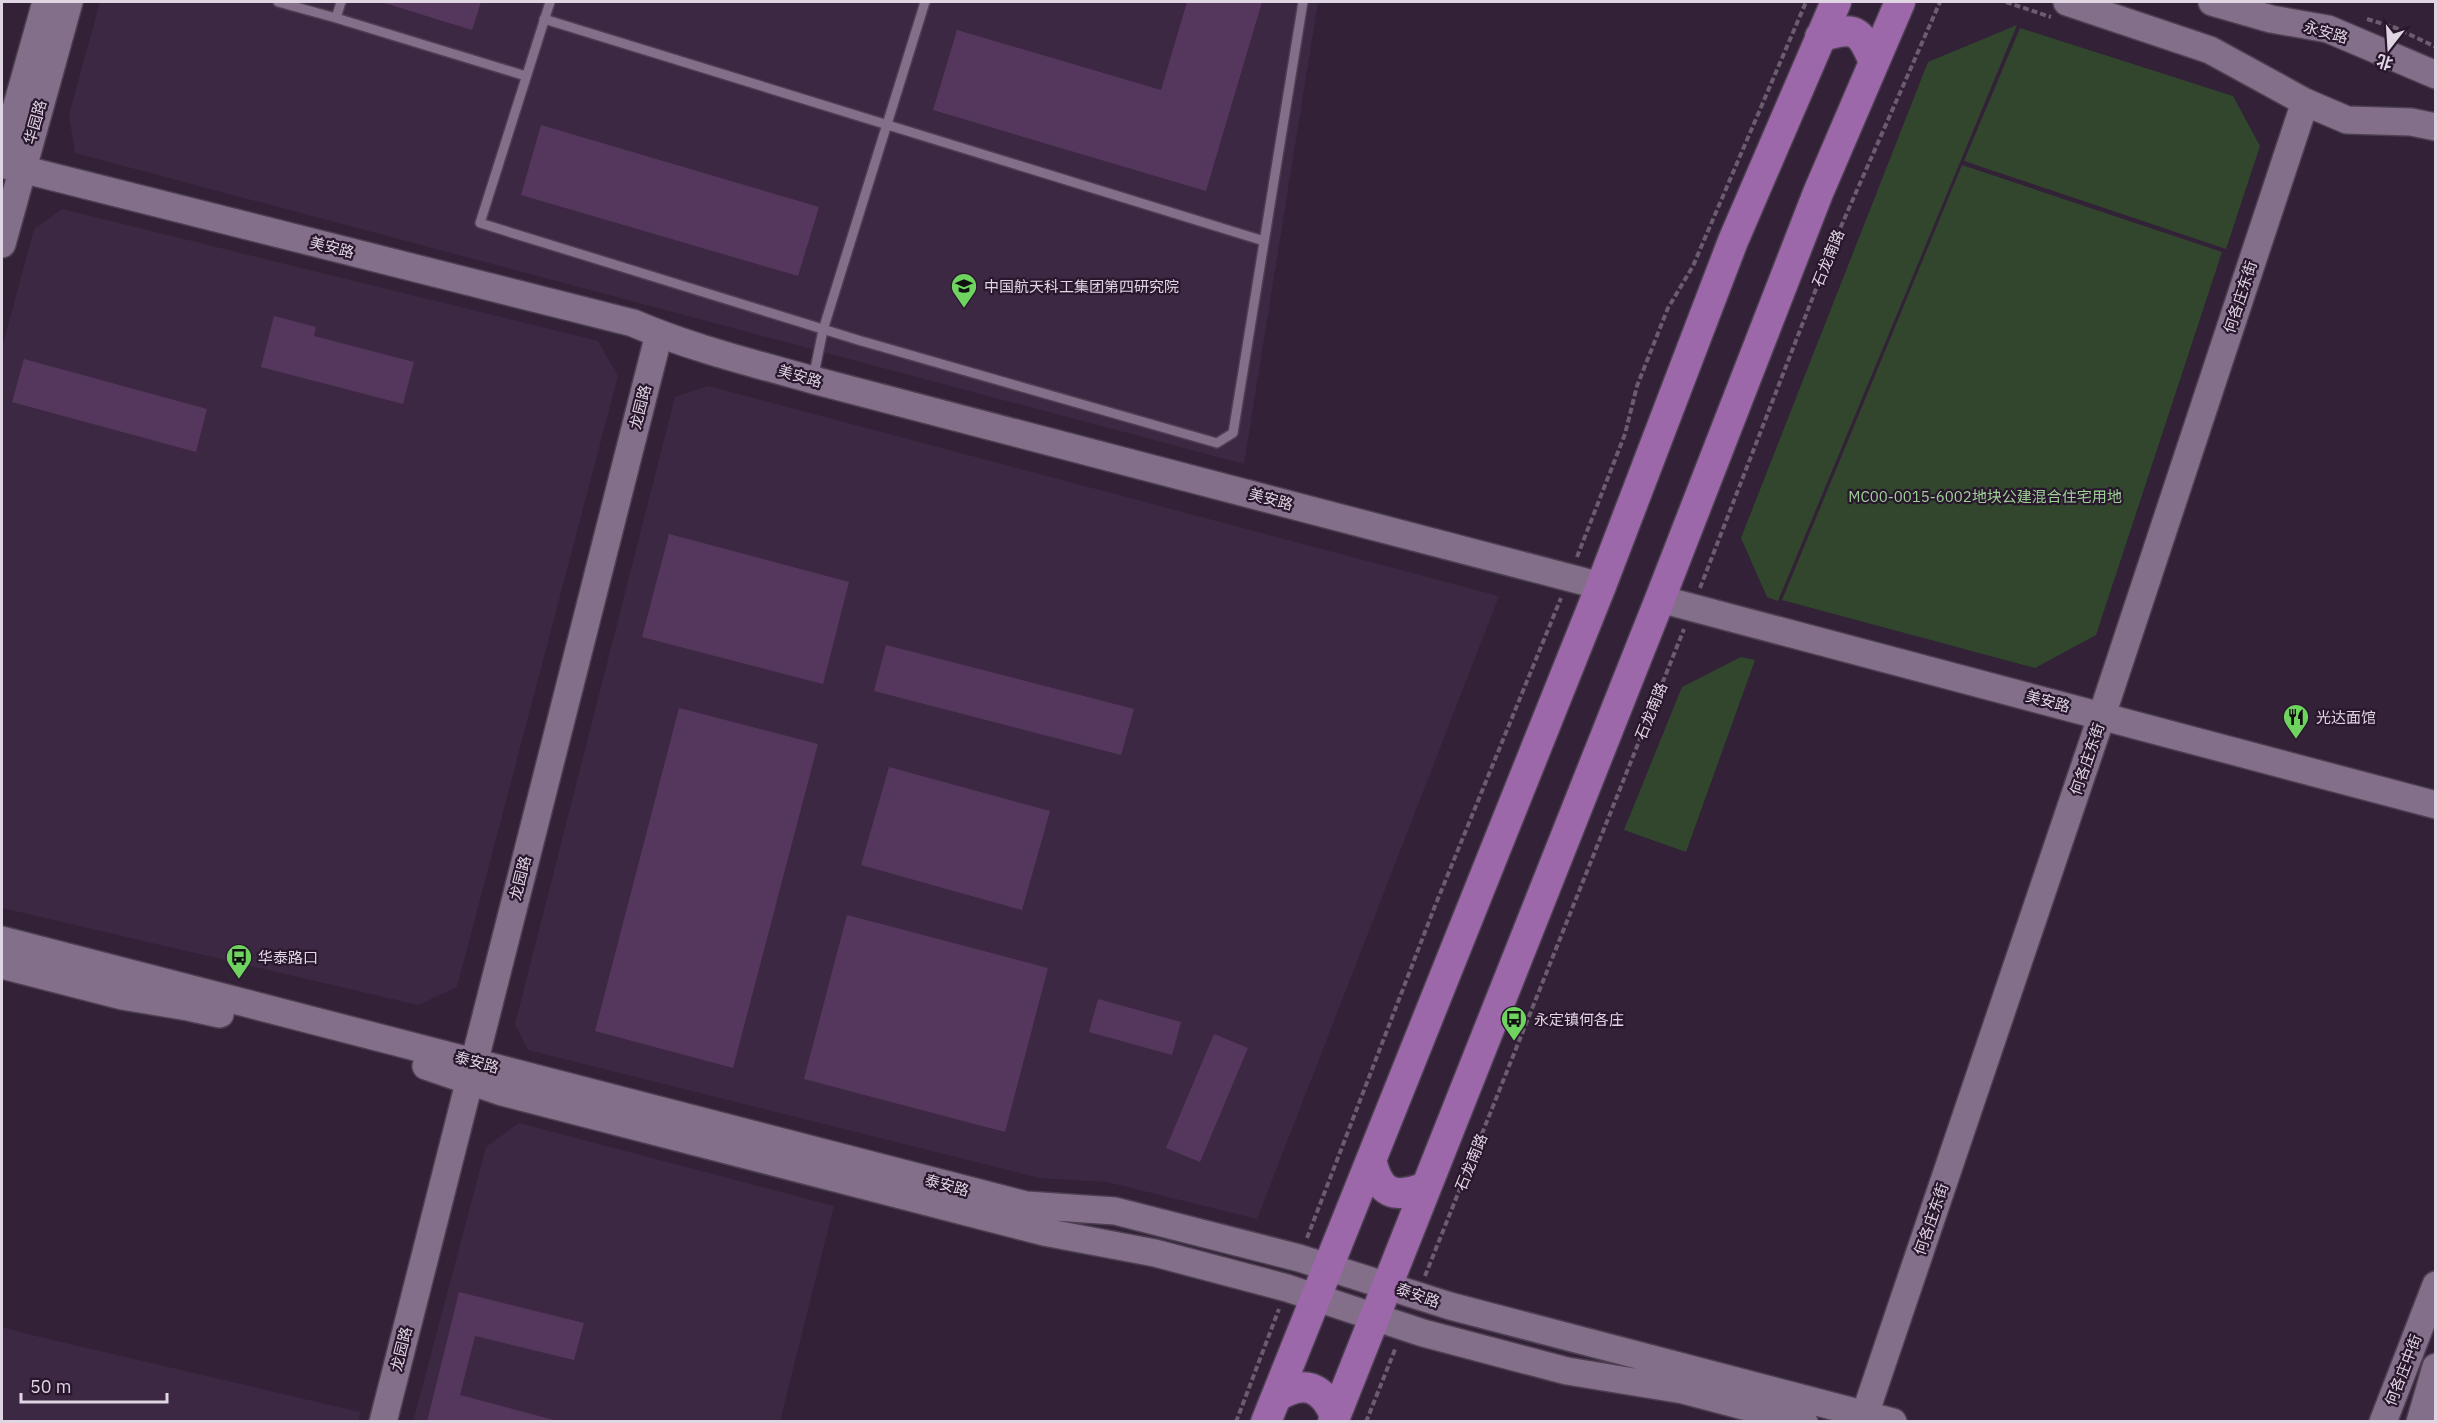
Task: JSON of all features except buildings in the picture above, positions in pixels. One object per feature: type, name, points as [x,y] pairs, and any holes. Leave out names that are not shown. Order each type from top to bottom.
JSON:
[{"type":"main road","points":[[1271,1409],[1330,1267],[1600,586],[1733,241],[1836,2]]},
{"type":"main road","points":[[1334,1418],[1660,599],[1818,193],[1900,2]]},
{"type":"main road","points":[[1820,37],[1842,30],[1861,35],[1874,62]]},
{"type":"main road","points":[[1371,1160],[1375,1175],[1385,1189],[1399,1195],[1426,1187]]},
{"type":"main road","points":[[1271,1409],[1289,1389],[1305,1387],[1318,1391],[1329,1402],[1334,1418]]},
{"type":"street","name":"华园路","points":[[2,244],[8,164],[46,2]]},
{"type":"street","name":"华园路","points":[[8,164],[69,2]]},
{"type":"street","points":[[2067,2],[2210,50],[2305,102],[2347,120],[2411,122],[2436,127]]},
{"type":"street","name":"永安路","points":[[2212,2],[2271,19],[2328,29],[2436,75]]},
{"type":"street","name":"何各庄东街","points":[[1865,1414],[2102,715],[2305,102]]},
{"type":"street","name":"美安路","points":[[8,164],[633,323],[659,334],[813,380],[1600,586]]},
{"type":"street","name":"龙园路","points":[[383,1422],[659,334]]},
{"type":"street","name":"美安路","points":[[1660,599],[2436,805]]},
{"type":"street","name":"泰安路","points":[[2,940],[471,1070],[1026,1205],[1115,1211],[1299,1258],[1450,1306],[1893,1422]]},
{"type":"street","name":"泰安路","points":[[2,965],[122,996],[188,1006],[423,1065],[471,1070],[502,1092],[1044,1232],[1155,1252],[1287,1288],[1405,1326],[1567,1371],[1683,1390],[1804,1422]]},
{"type":"street","name":"何各庄中街","points":[[2383,1422],[2436,1285]]},
{"type":"street","name":"何各庄中街","points":[[2420,1422],[2436,1366]]},
{"type":"lane","points":[[278,2],[526,75]]},
{"type":"lane","points":[[336,18],[341,2]]},
{"type":"lane","points":[[550,2],[480,223],[823,330],[1217,443],[1233,433],[1303,2]]},
{"type":"lane","points":[[813,380],[823,330],[925,2]]},
{"type":"lane","points":[[544,19],[1264,241]]},
{"type":"path","points":[[1299,1258],[1435,906],[1570,578],[1625,434],[1637,386],[1668,309],[1693,266],[1806,2]]},
{"type":"path","name":"石龙南路","points":[[1418,1295],[1693,606],[1835,240],[1940,2]]},
{"type":"path","points":[[1236,1422],[1287,1288]]},
{"type":"path","points":[[1366,1422],[1405,1326]]},
{"type":"shaded area","name":"中国航天科工集团第四研究院","points":[[100,2],[1318,2],[1244,464],[75,153],[69,115]]},
{"type":"shaded area","points":[[62,209],[598,341],[618,376],[457,987],[418,1005],[2,908],[2,348],[34,229]]},
{"type":"shaded area","points":[[708,386],[1499,596],[1257,1219],[1107,1182],[1040,1178],[528,1050],[515,1024],[675,397]]},
{"type":"shaded area","points":[[519,1123],[834,1206],[780,1421],[413,1422],[486,1147]]},
{"type":"shaded area","points":[[2,1327],[360,1412],[358,1422],[2,1421]]},
{"type":"green space","points":[[2017,25],[1778,601],[1767,597],[1741,538],[1928,62]]},
{"type":"green space","points":[[2020,28],[2233,96],[2260,146],[2226,249],[1964,161]]},
{"type":"green space","name":"MC00-0015-6002地块公建混合住宅用地","points":[[1962,165],[2222,252],[2096,635],[2035,668],[1782,600]]},
{"type":"green space","points":[[1741,657],[1755,660],[1686,852],[1624,830],[1682,687]]},
{"type":"place","name":"中国航天科工集团第四研究院","points":[[964,309]]},
{"type":"place","name":"光达面馆","points":[[2296,740]]},
{"type":"place","name":"华泰路口","points":[[239,980]]},
{"type":"place","name":"永定镇何各庄","points":[[1514,1042]]}]
